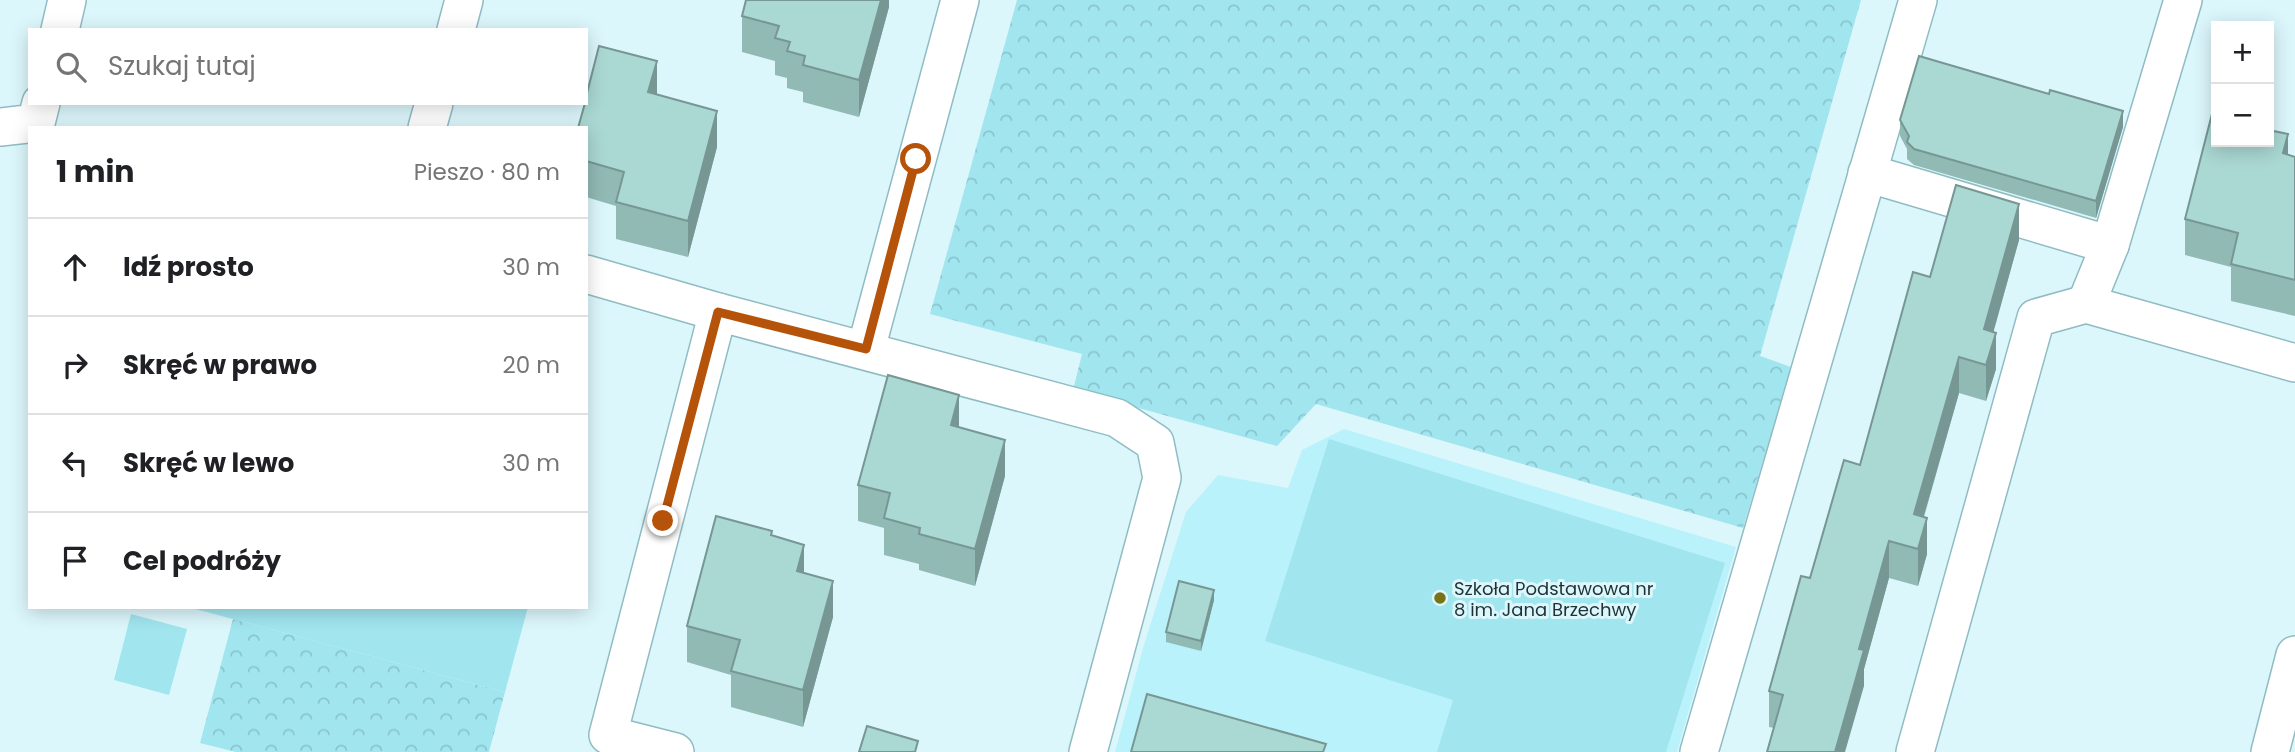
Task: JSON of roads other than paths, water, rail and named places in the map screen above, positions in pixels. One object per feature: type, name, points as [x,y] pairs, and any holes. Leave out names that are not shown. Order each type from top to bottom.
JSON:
[{"type":"street","points":[[60,28],[67,0]]},
{"type":"street","points":[[457,28],[464,0]]},
{"type":"street","points":[[866,349],[960,0]]},
{"type":"street","points":[[1699,752],[1917,0]]},
{"type":"street","points":[[2086,303],[2110,245],[2183,0]]},
{"type":"street","points":[[428,126],[433,105]]},
{"type":"street","points":[[0,127],[43,118]]},
{"type":"street","points":[[1867,173],[2110,245]]},
{"type":"street","points":[[588,275],[718,312],[866,349],[1117,418],[1155,443],[1162,478],[1088,752]]},
{"type":"street","points":[[1915,752],[2036,318],[2086,303],[2295,363]]},
{"type":"street","points":[[675,752],[606,743],[718,312]]},
{"type":"street","points":[[2270,752],[2295,655]]},
{"type":"place","name":"Szkoła Podstawowa nr 8 im. Jana Brzechwy","points":[[1440,598]]}]
